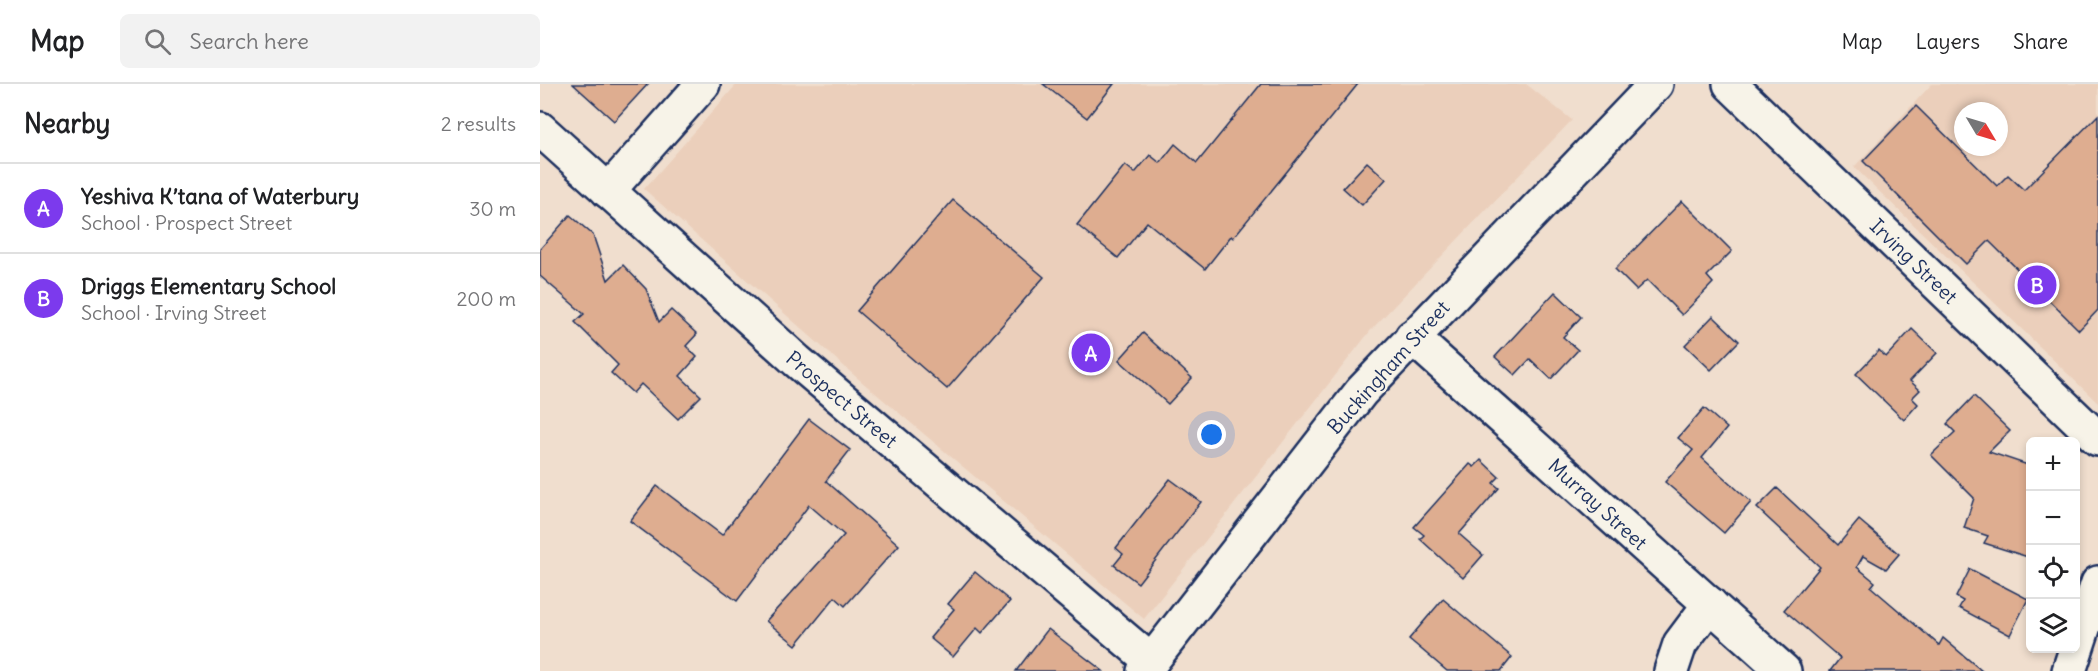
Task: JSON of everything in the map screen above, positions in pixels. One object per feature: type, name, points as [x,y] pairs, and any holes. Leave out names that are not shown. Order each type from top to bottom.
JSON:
[{"type":"street","points":[[608,191],[704,84]]},
{"type":"street","name":"Buckingham Street","points":[[1147,666],[1361,392],[1656,84]]},
{"type":"street","name":"Irving Street","points":[[1730,84],[2098,439]]},
{"type":"street","name":"Prospect Street","points":[[540,129],[797,361],[1147,666]]},
{"type":"street","name":"Murray Street","points":[[1412,337],[1784,671]]},
{"type":"street","points":[[2077,669],[2098,583]]},
{"type":"street","points":[[1671,671],[1680,644],[1710,604]]},
{"type":"shaded area","points":[[737,84],[1526,84],[1572,120],[1371,330],[1144,619],[855,376],[644,189]]},
{"type":"shaded area","points":[[1932,84],[2098,84],[2098,403],[1854,167]]},
{"type":"building","points":[[573,84],[648,84],[614,121]]},
{"type":"building","points":[[1043,84],[1114,84],[1087,118]]},
{"type":"building","points":[[1261,84],[1358,84],[1233,238],[1231,236],[1205,269],[1147,222],[1118,258],[1077,225],[1125,165],[1135,173],[1150,155],[1160,163],[1175,144],[1197,163]]},
{"type":"building","points":[[1916,106],[1954,144],[1954,156],[1967,156],[1997,186],[2008,175],[2024,190],[2098,115],[2098,310],[2079,330],[1989,241],[1966,264],[1863,161]]},
{"type":"building","points":[[1367,162],[1386,179],[1362,205],[1343,188]]},
{"type":"building","points":[[953,200],[1044,277],[947,389],[857,311]]},
{"type":"building","points":[[1682,201],[1732,251],[1707,276],[1713,283],[1682,315],[1647,280],[1636,290],[1615,269]]},
{"type":"building","points":[[570,215],[593,235],[608,280],[623,265],[646,289],[659,322],[671,310],[697,334],[686,346],[697,357],[680,376],[701,396],[678,419],[641,384],[633,393],[611,373],[618,365],[575,322],[584,314],[540,276],[540,249]]},
{"type":"building","points":[[1555,292],[1581,317],[1563,337],[1578,350],[1551,379],[1530,359],[1515,375],[1495,357]]},
{"type":"building","points":[[1713,316],[1739,341],[1711,370],[1685,345]]},
{"type":"building","points":[[1912,329],[1937,353],[1910,381],[1920,390],[1912,398],[1918,404],[1904,420],[1856,374],[1879,350],[1886,357]]},
{"type":"building","points":[[1143,333],[1192,378],[1168,404],[1119,360]]},
{"type":"building","points":[[1974,396],[2010,431],[1989,452],[2026,464],[2026,556],[1984,543],[1988,536],[1964,528],[1974,498],[1931,455],[1955,432],[1947,424]]},
{"type":"building","points":[[1704,408],[1727,428],[1702,458],[1751,502],[1724,533],[1665,482],[1693,450],[1678,438]]},
{"type":"building","points":[[809,419],[850,450],[826,481],[899,545],[845,606],[835,597],[796,645],[766,621],[844,535],[809,505],[737,601],[630,521],[657,486],[722,535]]},
{"type":"building","points":[[1481,460],[1499,477],[1493,483],[1499,488],[1459,534],[1483,555],[1463,578],[1420,539],[1424,535],[1414,527],[1470,464],[1474,467]]},
{"type":"building","points":[[1170,479],[1201,502],[1138,583],[1114,565],[1123,554],[1116,548]]},
{"type":"building","points":[[1777,488],[1838,545],[1859,520],[1899,554],[1886,569],[1863,556],[1857,567],[1875,582],[1871,587],[1939,645],[1943,638],[1982,671],[1830,671],[1840,658],[1784,610],[1820,567],[1757,508]]},
{"type":"building","points":[[1970,569],[2026,598],[2026,603],[2010,635],[1959,608],[1963,601],[1956,597]]},
{"type":"building","points":[[975,572],[1010,601],[982,633],[977,628],[953,657],[930,638],[954,609],[948,604]]},
{"type":"building","points":[[1443,599],[1512,657],[1501,671],[1447,671],[1409,639]]},
{"type":"building","points":[[1048,629],[1103,671],[1016,671]]},
{"type":"place","name":"Driggs Elementary School","points":[[2037,285]]},
{"type":"place","name":"Yeshiva K’tana of Waterbury","points":[[1091,353]]}]
